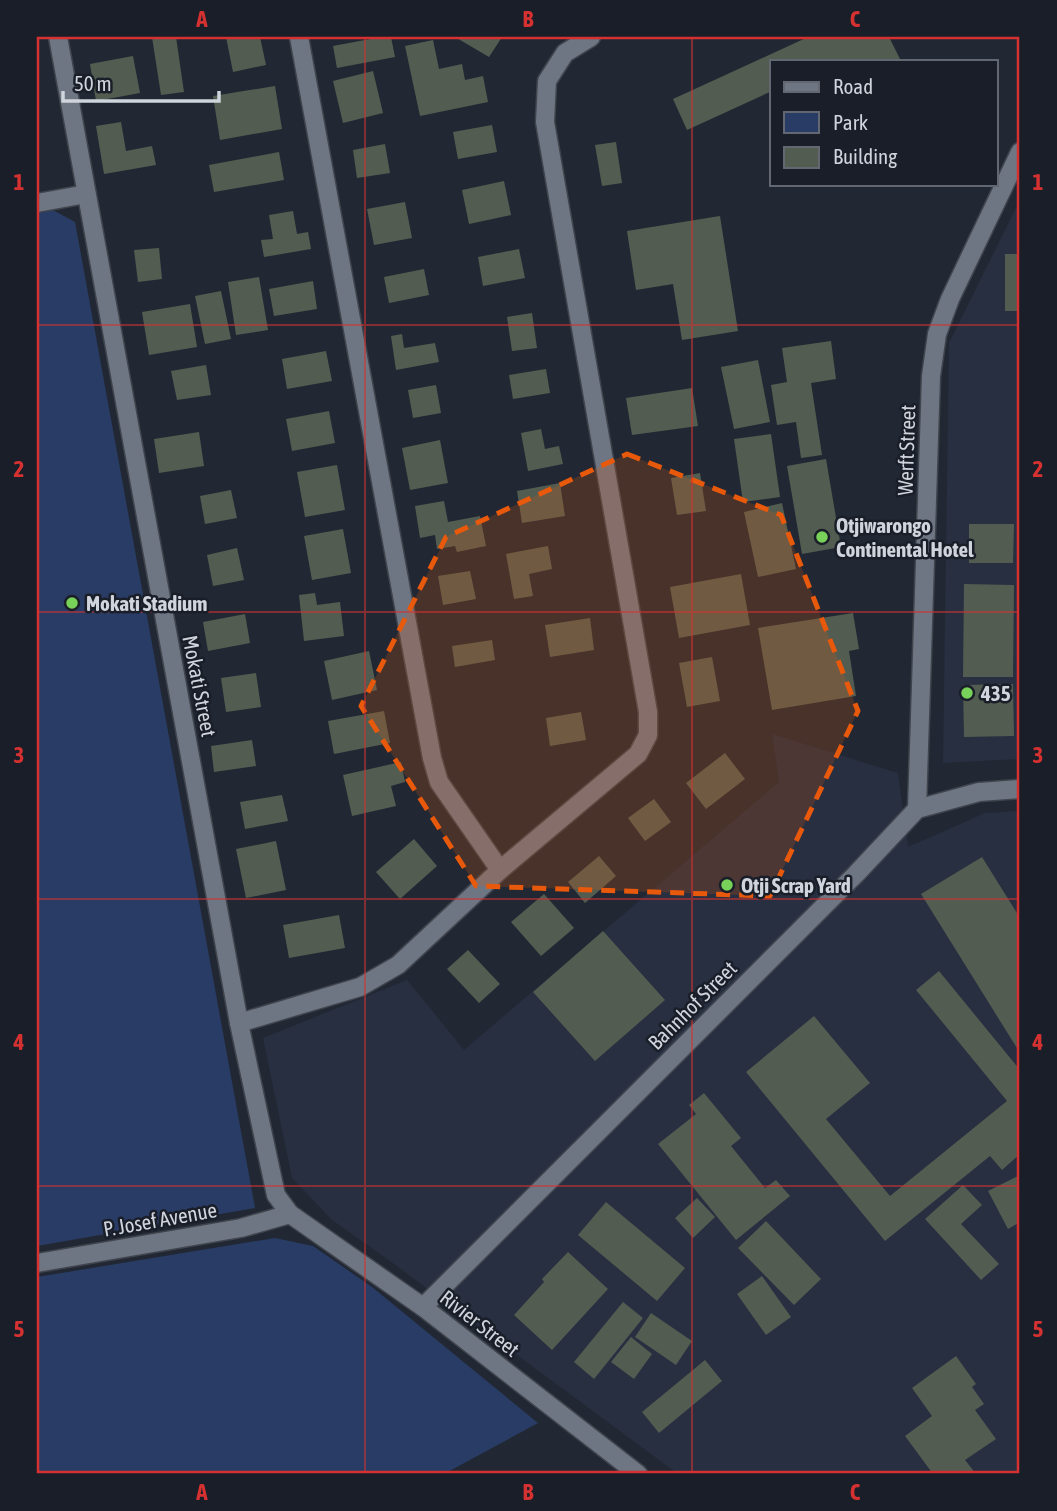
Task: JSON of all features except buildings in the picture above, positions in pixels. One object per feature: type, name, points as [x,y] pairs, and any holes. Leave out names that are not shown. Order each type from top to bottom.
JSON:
[{"type":"street","name":"Mokati Street","points":[[58,37],[239,1023],[276,1195],[290,1214]]},
{"type":"street","points":[[299,37],[432,758],[439,782],[500,870]]},
{"type":"street","points":[[239,1023],[360,987],[398,965],[500,870],[638,754],[649,735],[648,712],[545,122],[547,81],[565,52],[591,37]]},
{"type":"street","name":"Werft Street","points":[[917,809],[931,376],[937,334],[950,299],[1020,152]]},
{"type":"street","points":[[37,203],[86,194]]},
{"type":"street","points":[[917,809],[979,792],[1020,789]]},
{"type":"street","name":"Bahnhof Street","points":[[423,1307],[856,874],[917,809]]},
{"type":"street","name":"Rivier Street","points":[[290,1214],[423,1307],[638,1474]]},
{"type":"street","name":"P. Josef Avenue","points":[[37,1263],[241,1228],[290,1214]]},
{"type":"highlighted area","points":[[627,454],[781,515],[858,711],[770,896],[476,886],[361,706],[446,537]]},
{"type":"shaded area","points":[[1020,200],[1020,759],[943,763],[949,343]]},
{"type":"shaded area","points":[[772,734],[898,773],[908,847],[985,813],[1020,811],[1020,1474],[678,1474],[332,1220],[292,1178],[263,1038],[407,980],[464,1050],[779,782]]},
{"type":"green space","points":[[51,209],[75,222],[255,1208],[37,1246],[37,211]]},
{"type":"green space","points":[[275,1238],[313,1246],[372,1287],[538,1423],[444,1474],[37,1474],[37,1277]]},
{"type":"place","name":"Otjiwarongo Continental Hotel","points":[[822,537]]},
{"type":"place","name":"Mokati Stadium","points":[[72,603]]},
{"type":"place","name":"435","points":[[967,693]]},
{"type":"place","name":"Otji Scrap Yard","points":[[727,885]]}]
